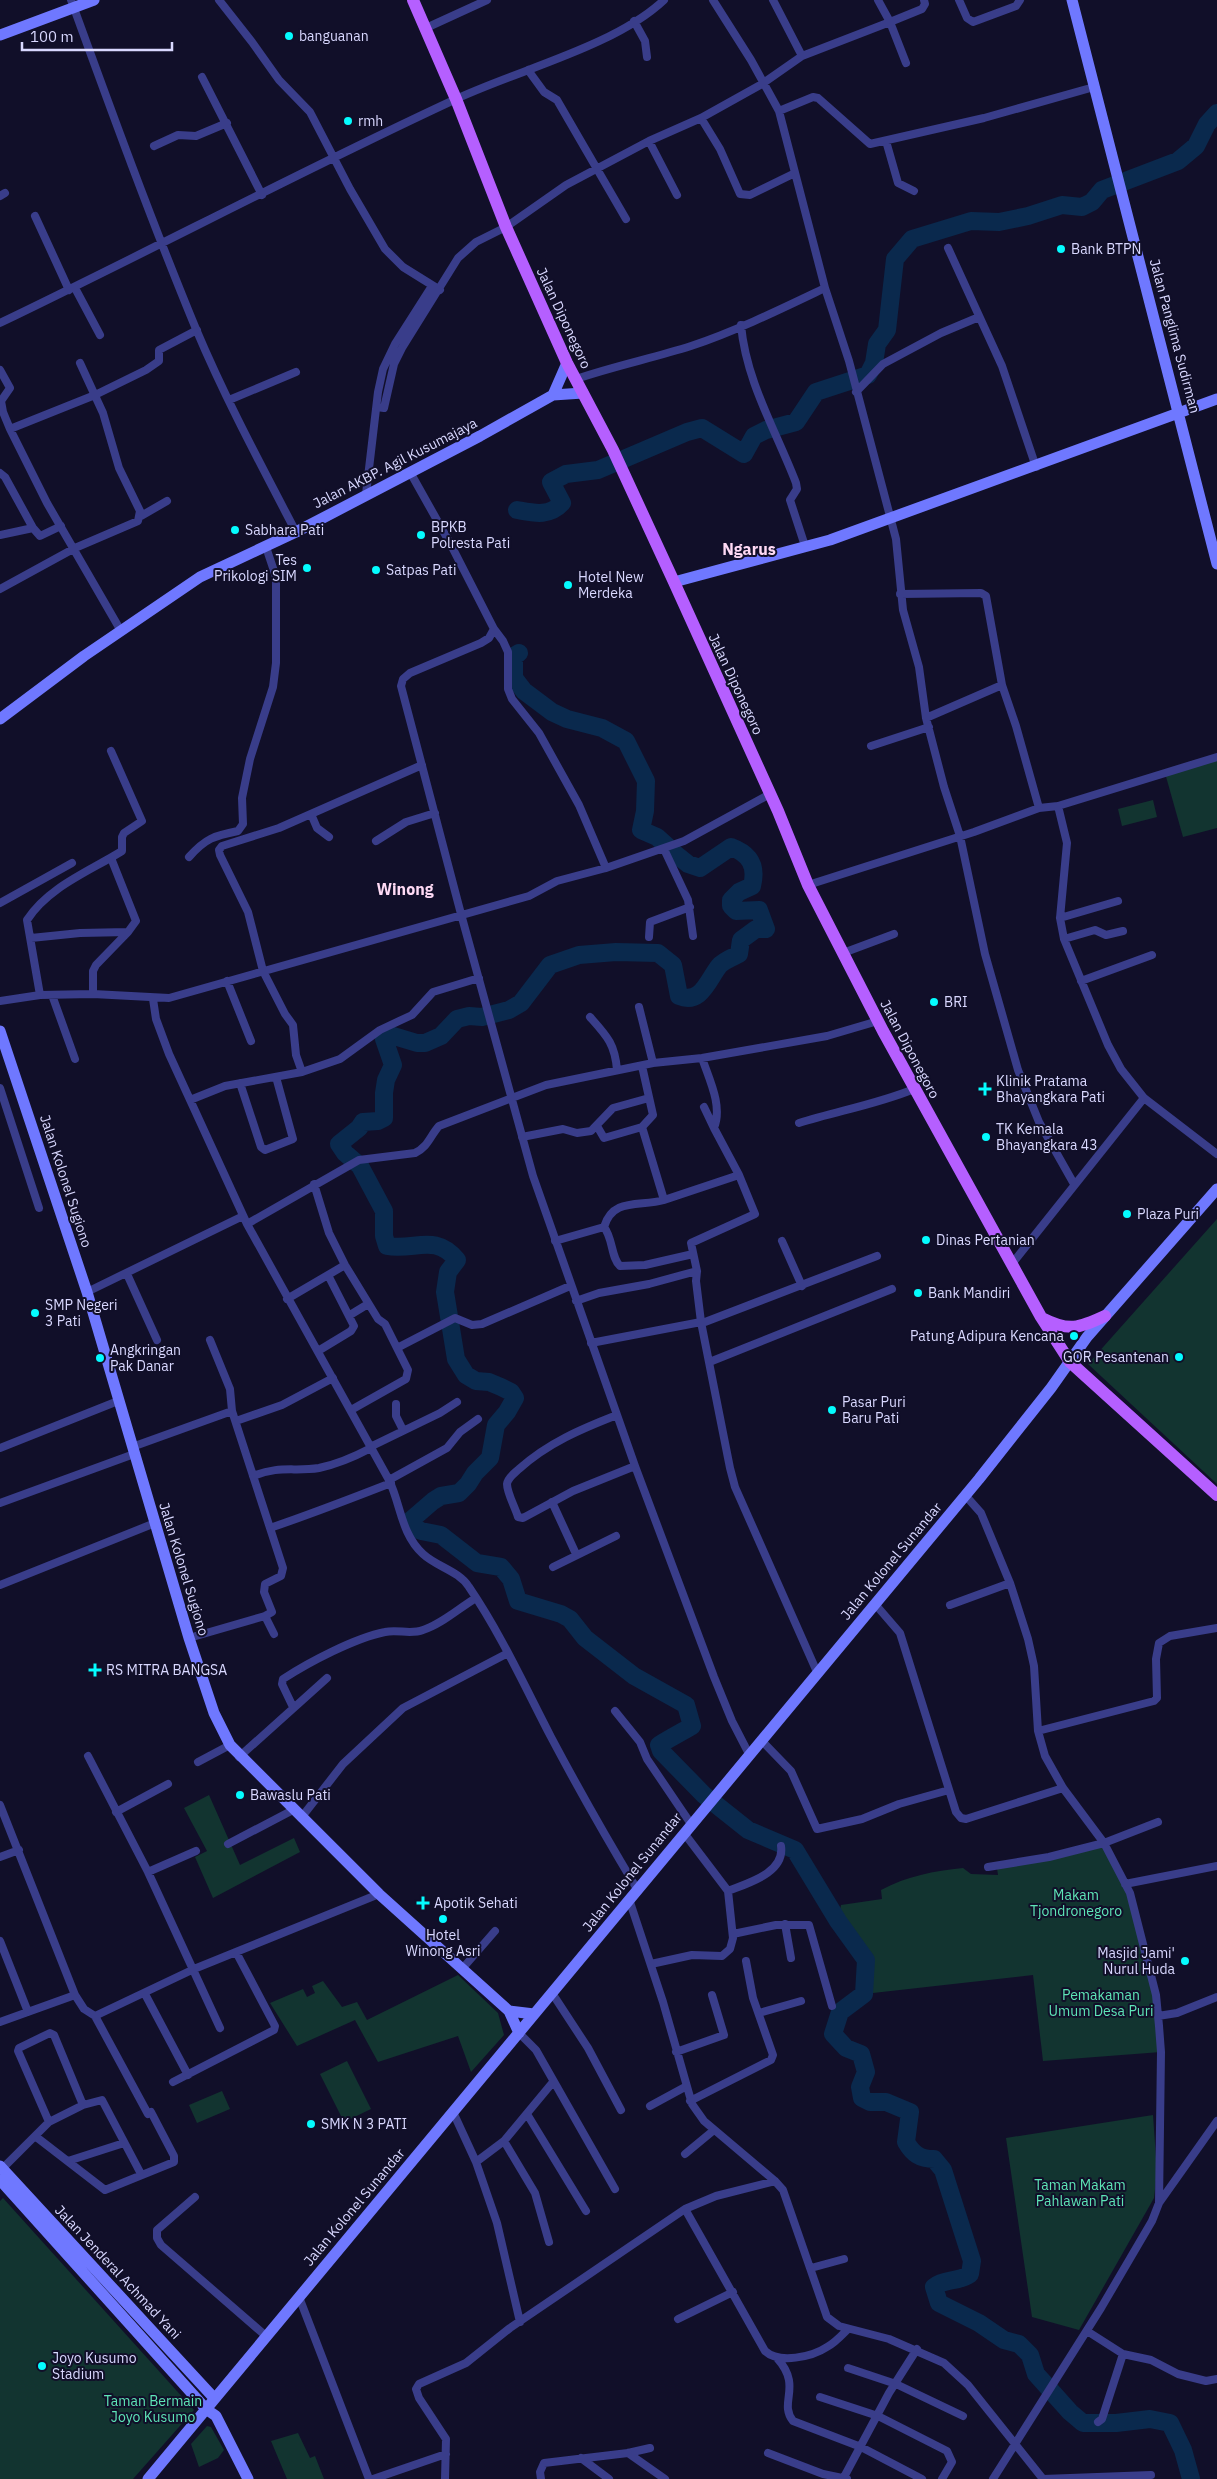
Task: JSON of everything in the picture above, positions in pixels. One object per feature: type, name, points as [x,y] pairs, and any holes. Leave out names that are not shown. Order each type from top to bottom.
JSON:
[{"type":"main road","points":[[0,35],[73,4],[94,0]]},
{"type":"main road","name":"Jalan Diponegoro","points":[[413,0],[456,99],[506,227],[567,363],[624,474],[674,582],[770,794],[808,885],[914,1089],[1041,1318],[1070,1362],[1217,1495]]},
{"type":"main road","name":"Jalan Panglima Sudirman","points":[[1072,0],[1180,414],[1217,564]]},
{"type":"main road","points":[[553,395],[567,363]]},
{"type":"main road","name":"Jalan AKBP. Agil Kusumajaya","points":[[0,719],[121,631],[200,577],[296,532],[480,436],[553,395],[583,394]]},
{"type":"main road","points":[[674,582],[805,546],[891,519],[1217,399]]},
{"type":"main road","name":"Jalan Kolonel Sugiono","points":[[0,1031],[87,1292],[189,1638],[214,1713],[230,1745],[239,1757],[379,1894],[509,2011],[519,2033]]},
{"type":"main road","name":"Jalan Kolonel Sunandar","points":[[148,2479],[965,1495],[1105,1316],[1217,1189]]},
{"type":"main road","points":[[1041,1318],[1069,1328],[1084,1326],[1105,1316]]},
{"type":"main road","points":[[509,2011],[534,2014]]},
{"type":"main road","name":"Jalan Jenderal Achmad Yani","points":[[1,2172],[214,2398]]},
{"type":"main road","name":"Jalan Jenderal Achmad Yani","points":[[1,2172],[206,2409],[216,2416]]},
{"type":"main road","points":[[214,2398],[216,2416],[248,2479]]},
{"type":"street","points":[[219,0],[279,80],[310,112],[385,249],[403,267],[436,288]]},
{"type":"street","points":[[426,28],[487,0]]},
{"type":"street","points":[[0,323],[163,245],[334,158],[456,99],[611,35],[656,8],[664,0]]},
{"type":"street","points":[[712,0],[751,60],[762,84],[779,111],[824,288],[849,361],[891,519],[898,555],[900,594],[919,667],[926,718],[944,787],[960,836],[985,954],[1018,1070],[1039,1122],[1074,1184]]},
{"type":"street","points":[[773,0],[802,56]]},
{"type":"street","points":[[878,0],[890,22],[906,63]]},
{"type":"street","points":[[366,494],[383,369],[436,288],[458,258],[476,242],[506,227],[566,185],[650,141],[701,118],[762,84],[802,56],[922,10],[925,4],[924,0]]},
{"type":"street","points":[[959,0],[967,18],[973,22],[1016,6],[1020,0]]},
{"type":"street","points":[[73,4],[119,135],[196,330],[296,532]]},
{"type":"street","points":[[634,22],[645,41],[647,57]]},
{"type":"street","points":[[528,70],[544,92],[557,100],[626,220]]},
{"type":"street","points":[[202,77],[262,195]]},
{"type":"street","points":[[779,111],[813,97],[818,98],[866,142],[886,142],[984,118],[1094,87]]},
{"type":"street","points":[[701,118],[720,149],[740,194],[750,195],[795,173]]},
{"type":"street","points":[[154,146],[178,135],[196,136],[227,123]]},
{"type":"street","points":[[650,141],[677,195]]},
{"type":"street","points":[[886,142],[896,180],[901,186],[914,191]]},
{"type":"street","points":[[34,216],[72,289],[100,336]]},
{"type":"street","points":[[948,248],[1002,366],[1036,467]]},
{"type":"street","points":[[576,380],[608,368],[691,346],[824,288]]},
{"type":"street","points":[[856,392],[883,364],[940,333],[979,317]]},
{"type":"street","points":[[741,325],[746,358],[769,422],[776,432],[796,482],[797,489],[790,500],[805,546]]},
{"type":"street","points":[[10,429],[95,395],[156,364],[159,361],[159,350],[196,330]]},
{"type":"street","points":[[80,363],[103,413],[119,468],[141,516]]},
{"type":"street","points":[[0,370],[10,388],[2,401],[3,412],[10,429],[47,503],[121,631]]},
{"type":"street","points":[[229,400],[296,372]]},
{"type":"street","points":[[410,472],[508,652],[508,689],[512,700],[539,733],[578,805],[606,868]]},
{"type":"street","points":[[0,473],[5,477],[33,528],[40,536],[61,526]]},
{"type":"street","points":[[0,589],[74,548],[138,521],[141,516],[167,501]]},
{"type":"street","points":[[0,535],[33,528]]},
{"type":"street","points":[[189,857],[212,836],[238,832],[243,824],[242,798],[250,759],[273,687],[276,662],[276,577],[266,547]]},
{"type":"street","points":[[900,594],[982,593],[986,596],[1002,686],[1023,749],[1039,808]]},
{"type":"street","points":[[494,629],[489,638],[481,643],[410,673],[403,679],[401,686],[461,914],[513,1097],[522,1137],[555,1241],[635,1466],[714,1677],[732,1721],[749,1754]]},
{"type":"street","points":[[926,718],[1002,686]]},
{"type":"street","points":[[871,746],[929,727]]},
{"type":"street","points":[[40,996],[31,938],[26,923],[32,912],[59,888],[122,851],[122,837],[124,833],[138,824],[142,818],[110,751]]},
{"type":"street","points":[[808,885],[960,836],[1039,808],[1058,806],[1217,757]]},
{"type":"street","points":[[302,1072],[296,1055],[293,1026],[263,971],[248,912],[219,850],[226,844],[264,834],[422,765]]},
{"type":"street","points":[[0,1001],[52,995],[93,994],[153,999],[169,998],[529,896],[557,881],[606,868],[684,841],[770,794]]},
{"type":"street","points":[[1058,806],[1067,843],[1060,918],[1064,939],[1108,1045],[1120,1069],[1144,1098],[1184,1131],[1217,1154]]},
{"type":"street","points":[[376,841],[406,822],[435,813]]},
{"type":"street","points":[[311,814],[317,828],[330,837]]},
{"type":"street","points":[[664,849],[688,900],[693,936]]},
{"type":"street","points":[[93,994],[93,971],[96,965],[136,921],[111,858]]},
{"type":"street","points":[[0,903],[72,863]]},
{"type":"street","points":[[1060,918],[1118,901]]},
{"type":"street","points":[[649,937],[650,922],[690,907]]},
{"type":"street","points":[[1064,939],[1095,930],[1106,936],[1123,931]]},
{"type":"street","points":[[31,938],[80,933],[128,932]]},
{"type":"street","points":[[843,953],[894,934]]},
{"type":"street","points":[[1081,981],[1152,955]]},
{"type":"street","points":[[190,1100],[224,1086],[302,1072],[340,1059],[380,1030],[412,1015],[418,1010],[426,997],[433,992],[479,978]]},
{"type":"street","points":[[227,981],[251,1041]]},
{"type":"street","points":[[52,995],[75,1059]]},
{"type":"street","points":[[153,999],[162,1036],[243,1216],[287,1299],[390,1481],[396,1494],[404,1528],[412,1542],[436,1564],[464,1580],[476,1598],[508,1653],[583,1796],[637,1889]]},
{"type":"street","points":[[639,1007],[653,1063]]},
{"type":"street","points":[[590,1017],[605,1033],[615,1050],[617,1070]]},
{"type":"street","points":[[248,1224],[356,1161],[415,1153],[426,1145],[438,1126],[546,1085],[653,1063],[702,1058],[828,1036],[878,1022]]},
{"type":"street","points":[[702,1058],[714,1093],[717,1116],[714,1128]]},
{"type":"street","points":[[597,1126],[604,1138],[642,1127],[653,1115],[642,1066]]},
{"type":"street","points":[[240,1083],[260,1144],[264,1150],[293,1139],[276,1077]]},
{"type":"street","points":[[0,1088],[39,1208]]},
{"type":"street","points":[[799,1123],[838,1110],[889,1100],[914,1089]]},
{"type":"street","points":[[522,1137],[563,1129],[585,1132],[597,1126],[613,1108],[649,1098]]},
{"type":"street","points":[[1011,1265],[1144,1098]]},
{"type":"street","points":[[704,1107],[739,1175],[755,1214],[693,1242],[691,1246],[698,1271],[696,1281],[721,1433],[735,1487],[817,1672]]},
{"type":"street","points":[[642,1127],[664,1200]]},
{"type":"street","points":[[604,1226],[608,1215],[625,1204],[651,1203],[664,1200],[739,1175]]},
{"type":"street","points":[[314,1184],[330,1233],[345,1265],[368,1304],[378,1319],[384,1324],[408,1370],[406,1379],[351,1410]]},
{"type":"street","points":[[87,1292],[243,1216]]},
{"type":"street","points":[[555,1241],[604,1226]]},
{"type":"street","points":[[604,1226],[612,1238],[616,1260],[620,1266],[645,1265],[693,1254]]},
{"type":"street","points":[[782,1241],[802,1286]]},
{"type":"street","points":[[591,1343],[703,1322],[877,1256]]},
{"type":"street","points":[[287,1299],[345,1265]]},
{"type":"street","points":[[576,1301],[599,1293],[649,1284],[698,1271]]},
{"type":"street","points":[[127,1274],[157,1340]]},
{"type":"street","points":[[318,1351],[351,1331],[354,1326],[328,1275]]},
{"type":"street","points":[[397,1348],[456,1318],[472,1326],[482,1324],[570,1286]]},
{"type":"street","points":[[712,1361],[892,1289]]},
{"type":"street","points":[[350,1315],[368,1304]]},
{"type":"street","points":[[189,1638],[265,1616],[272,1612],[264,1592],[264,1584],[281,1576],[283,1568],[232,1411],[230,1389],[210,1340]]},
{"type":"street","points":[[236,1421],[282,1405],[333,1378]]},
{"type":"street","points":[[0,1448],[118,1400]]},
{"type":"street","points":[[254,1476],[273,1468],[318,1468],[331,1465],[350,1458],[440,1413],[457,1402]]},
{"type":"street","points":[[396,1404],[396,1416],[403,1430]]},
{"type":"street","points":[[0,1503],[232,1411]]},
{"type":"street","points":[[617,1415],[582,1428],[533,1456],[509,1479],[507,1486],[520,1518],[635,1466]]},
{"type":"street","points":[[270,1528],[315,1513],[326,1506],[390,1481],[447,1448],[460,1432],[478,1419]]},
{"type":"street","points":[[965,1495],[981,1513],[1010,1583],[1028,1639],[1034,1666],[1038,1731],[1045,1756],[1063,1788],[1104,1843],[1130,1893],[1156,1995],[1158,2016],[1161,2052],[1159,2204]]},
{"type":"street","points":[[552,1502],[576,1554]]},
{"type":"street","points":[[0,1585],[155,1523]]},
{"type":"street","points":[[553,1566],[616,1536]]},
{"type":"street","points":[[950,1604],[1010,1583]]},
{"type":"street","points":[[293,1706],[282,1684],[283,1678],[354,1643],[384,1632],[412,1633],[429,1628],[476,1598]]},
{"type":"street","points":[[874,1604],[900,1632],[956,1812],[966,1819],[1063,1788]]},
{"type":"street","points":[[265,1616],[274,1634]]},
{"type":"street","points":[[1038,1731],[1154,1700],[1157,1698],[1156,1659],[1159,1644],[1170,1636],[1217,1628]]},
{"type":"street","points":[[228,1844],[297,1814],[343,1764],[403,1708],[508,1653]]},
{"type":"street","points":[[239,1757],[293,1706],[327,1678]]},
{"type":"street","points":[[615,1711],[640,1742],[647,1759],[688,1829],[728,1891],[733,1934],[730,1949],[722,1956],[692,1955],[651,1964]]},
{"type":"street","points":[[761,1740],[791,1771],[817,1829],[862,1819],[898,1804],[949,1790]]},
{"type":"street","points":[[198,1762],[230,1745]]},
{"type":"street","points":[[88,1756],[148,1872],[220,2028]]},
{"type":"street","points":[[116,1812],[168,1784]]},
{"type":"street","points":[[0,1805],[75,1994],[84,2009],[95,2016],[174,2156],[174,2162],[105,2190],[35,2136]]},
{"type":"street","points":[[988,1867],[1048,1857],[1104,1843],[1158,1822]]},
{"type":"street","points":[[0,1857],[19,1850]]},
{"type":"street","points":[[148,1872],[196,1851]]},
{"type":"street","points":[[728,1891],[765,1874],[781,1853]]},
{"type":"street","points":[[1125,1884],[1217,1866]]},
{"type":"street","points":[[95,2016],[194,1970],[379,1894]]},
{"type":"street","points":[[630,1899],[651,1964],[690,2101],[697,2113],[714,2130],[775,2181],[787,2198],[827,2317],[832,2323],[889,2339],[917,2349],[944,2363],[956,2372],[1043,2479],[1151,2475]]},
{"type":"street","points":[[733,1934],[785,1924],[806,1924],[810,1927],[832,2006]]},
{"type":"street","points":[[785,1924],[791,1958]]},
{"type":"street","points":[[462,1969],[495,1931]]},
{"type":"street","points":[[0,1941],[28,2012]]},
{"type":"street","points":[[173,2082],[274,2030],[274,2026],[236,1952]]},
{"type":"street","points":[[690,2101],[771,2060],[773,2055],[751,1988],[746,1960]]},
{"type":"street","points":[[552,1993],[588,2048],[621,2110]]},
{"type":"street","points":[[0,2022],[75,1994]]},
{"type":"street","points":[[144,1994],[188,2075]]},
{"type":"street","points":[[676,2052],[724,2035],[712,1995]]},
{"type":"street","points":[[1158,2016],[1177,2012],[1217,1997]]},
{"type":"street","points":[[759,2013],[802,2001]]},
{"type":"street","points":[[49,2122],[19,2055],[19,2048],[34,2040],[50,2033],[54,2036],[83,2105]]},
{"type":"street","points":[[519,2033],[536,2050],[615,2190]]},
{"type":"street","points":[[476,2162],[504,2141],[553,2082]]},
{"type":"street","points":[[650,2106],[685,2087]]},
{"type":"street","points":[[1,2172],[49,2122],[83,2105],[99,2100],[104,2101],[141,2174]]},
{"type":"street","points":[[453,2112],[476,2162],[497,2223],[520,2322]]},
{"type":"street","points":[[527,2114],[586,2211]]},
{"type":"street","points":[[993,2479],[1086,2331],[1152,2221],[1159,2204],[1217,2121]]},
{"type":"street","points":[[685,2154],[714,2130]]},
{"type":"street","points":[[504,2141],[535,2193],[549,2242]]},
{"type":"street","points":[[68,2161],[124,2143]]},
{"type":"street","points":[[445,2479],[446,2439],[419,2398],[416,2388],[419,2384],[466,2363],[520,2322],[685,2209],[716,2196],[775,2181]]},
{"type":"street","points":[[195,2197],[157,2230],[157,2238],[160,2245],[266,2336]]},
{"type":"street","points":[[685,2209],[765,2351],[777,2358],[790,2380],[787,2411],[792,2421],[861,2447],[922,2479]]},
{"type":"street","points":[[811,2268],[844,2259]]},
{"type":"street","points":[[678,2319],[733,2292]]},
{"type":"street","points":[[299,2297],[369,2479]]},
{"type":"street","points":[[777,2358],[805,2356],[827,2348],[848,2329]]},
{"type":"street","points":[[1086,2331],[1123,2354],[1151,2360],[1178,2374],[1206,2380],[1217,2379]]},
{"type":"street","points":[[768,2453],[823,2474],[845,2478],[917,2349]]},
{"type":"street","points":[[1098,2422],[1102,2419],[1123,2354]]},
{"type":"street","points":[[848,2368],[896,2384],[963,2416]]},
{"type":"street","points":[[820,2396],[878,2416],[947,2451],[952,2462],[942,2479]]},
{"type":"street","points":[[548,2479],[540,2476],[544,2463],[628,2453],[650,2448]]},
{"type":"street","points":[[628,2453],[665,2479]]},
{"type":"street","points":[[373,2479],[446,2454]]},
{"type":"street","points":[[582,2458],[609,2479]]},
{"type":"green space","points":[[1217,757],[1217,828],[1183,837],[1165,773]]},
{"type":"green space","points":[[1153,800],[1157,817],[1122,826],[1118,809]]},
{"type":"green space","points":[[1217,1219],[1217,1484],[1088,1364]]},
{"type":"green space","points":[[209,1795],[240,1865],[294,1838],[300,1852],[213,1898],[195,1857],[207,1851],[184,1808]]},
{"type":"green space","points":[[1104,1843],[1125,1884],[1156,1995],[1161,2052],[1043,2061],[1033,1975],[864,1994],[866,1960],[838,1921],[841,1905],[882,1899],[881,1890],[921,1875],[963,1868],[971,1874],[998,1875],[997,1868]]},
{"type":"green space","points":[[458,1975],[498,2013],[504,2035],[471,2072],[458,2036],[378,2062],[355,2020],[297,2046],[270,2003],[303,1989],[307,1997],[315,1993],[312,1986],[323,1981],[342,2007],[357,2002],[367,2020]]},
{"type":"green space","points":[[347,2061],[371,2109],[344,2122],[320,2074]]},
{"type":"green space","points":[[222,2091],[230,2109],[197,2123],[189,2105]]},
{"type":"green space","name":"Taman Makam Pahlawan Pati","points":[[1153,2115],[1157,2172],[1154,2198],[1079,2330],[1032,2317],[1006,2138]]},
{"type":"green space","name":"Taman Bermain Joyo Kusumo","points":[[3,2198],[194,2410],[133,2479],[0,2479],[0,2201]]},
{"type":"green space","points":[[207,2426],[211,2427],[224,2450],[218,2458],[199,2467],[191,2444]]},
{"type":"green space","points":[[298,2433],[310,2458],[315,2456],[324,2479],[287,2479],[271,2441]]},
{"type":"waterway","points":[[517,510],[541,513],[552,510],[562,503],[551,482],[566,474],[598,470],[687,432],[702,428],[744,454],[754,436],[766,430],[796,422],[816,392],[868,375],[874,363],[877,344],[887,330],[895,259],[912,239],[971,221],[999,222],[1028,216],[1062,205],[1082,207],[1092,202],[1102,190],[1178,161],[1196,146],[1207,124],[1217,113]]},
{"type":"waterway","points":[[519,653],[514,656],[514,678],[524,691],[552,712],[567,719],[602,728],[626,741],[646,781],[645,811],[641,830],[657,837],[667,846]]},
{"type":"waterway","points":[[673,852],[688,864],[700,868],[731,847],[743,853],[753,867],[752,886],[739,892],[731,900],[731,906],[736,911],[759,910],[766,929],[756,929],[741,940],[739,954],[721,964],[703,990],[693,997],[679,996],[673,965],[658,953],[616,952],[579,955],[550,965],[521,1003],[509,1010],[482,1017],[469,1016],[457,1019],[441,1036],[425,1043],[417,1043],[387,1034],[384,1039],[393,1065],[386,1080],[384,1118],[378,1121],[363,1122],[359,1128],[339,1144],[345,1153],[360,1166],[384,1211],[384,1236],[387,1246],[433,1245],[441,1247],[457,1260],[448,1272],[445,1292],[456,1359],[466,1375],[476,1381],[489,1382],[501,1387],[511,1392],[515,1398],[507,1412],[496,1425],[490,1458],[475,1473],[468,1484],[459,1493],[441,1496],[433,1501],[411,1520],[414,1527],[421,1531],[441,1535],[477,1563],[501,1567],[511,1579],[518,1601],[561,1614],[570,1619],[585,1638],[634,1676],[686,1705],[692,1726],[659,1745],[661,1751],[704,1795],[748,1830],[795,1850],[838,1921],[866,1960],[864,1994],[840,2012],[833,2034],[846,2048],[861,2054],[866,2072],[860,2087],[862,2098],[870,2102],[886,2102],[910,2112],[906,2142],[914,2153],[921,2157],[934,2159],[943,2170],[972,2261],[970,2274],[960,2279],[942,2282],[934,2287],[939,2303],[979,2323],[1004,2340],[1019,2344],[1030,2355],[1036,2374],[1070,2412],[1083,2423],[1116,2423],[1150,2419],[1170,2423],[1183,2450],[1191,2479]]},
{"type":"place","name":"banguanan","points":[[289,36]]},
{"type":"place","name":"rmh","points":[[348,121]]},
{"type":"place","name":"Bank BTPN","points":[[1061,249]]},
{"type":"place","name":"Sabhara Pati","points":[[235,530]]},
{"type":"place","name":"BPKB Polresta Pati","points":[[421,535]]},
{"type":"place","name":"Tes Prikologi SIM","points":[[307,568]]},
{"type":"place","name":"Satpas Pati","points":[[376,570]]},
{"type":"place","name":"Hotel New Merdeka","points":[[568,585]]},
{"type":"place","name":"BRI","points":[[934,1002]]},
{"type":"place","name":"Klinik Pratama Bhayangkara Pati","points":[[985,1089]]},
{"type":"place","name":"TK Kemala Bhayangkara 43","points":[[986,1137]]},
{"type":"place","name":"Plaza Puri","points":[[1127,1214]]},
{"type":"place","name":"Dinas Pertanian","points":[[926,1240]]},
{"type":"place","name":"Bank Mandiri","points":[[918,1293]]},
{"type":"place","name":"SMP Negeri 3 Pati","points":[[35,1313]]},
{"type":"place","name":"Patung Adipura Kencana","points":[[1074,1336]]},
{"type":"place","name":"GOR Pesantenan","points":[[1179,1357]]},
{"type":"place","name":"Angkringan Pak Danar","points":[[100,1358]]},
{"type":"place","name":"Pasar Puri Baru Pati","points":[[832,1410]]},
{"type":"place","name":"RS MITRA BANGSA","points":[[95,1670]]},
{"type":"place","name":"Bawaslu Pati","points":[[240,1795]]},
{"type":"place","name":"Apotik Sehati","points":[[423,1903]]},
{"type":"place","name":"Hotel Winong Asri","points":[[443,1919]]},
{"type":"place","name":"Masjid Jami' Nurul Huda","points":[[1185,1961]]},
{"type":"place","name":"SMK N 3 PATI","points":[[311,2124]]},
{"type":"place","name":"Joyo Kusumo Stadium","points":[[42,2366]]},
{"type":"district","name":"Ngarus","points":[[749,549]]},
{"type":"district","name":"Winong","points":[[405,889]]},
{"type":"park label","name":"Makam Tjondronegoro","points":[[1076,1904]]},
{"type":"park label","name":"Pemakaman Umum Desa Puri","points":[[1101,2004]]}]
